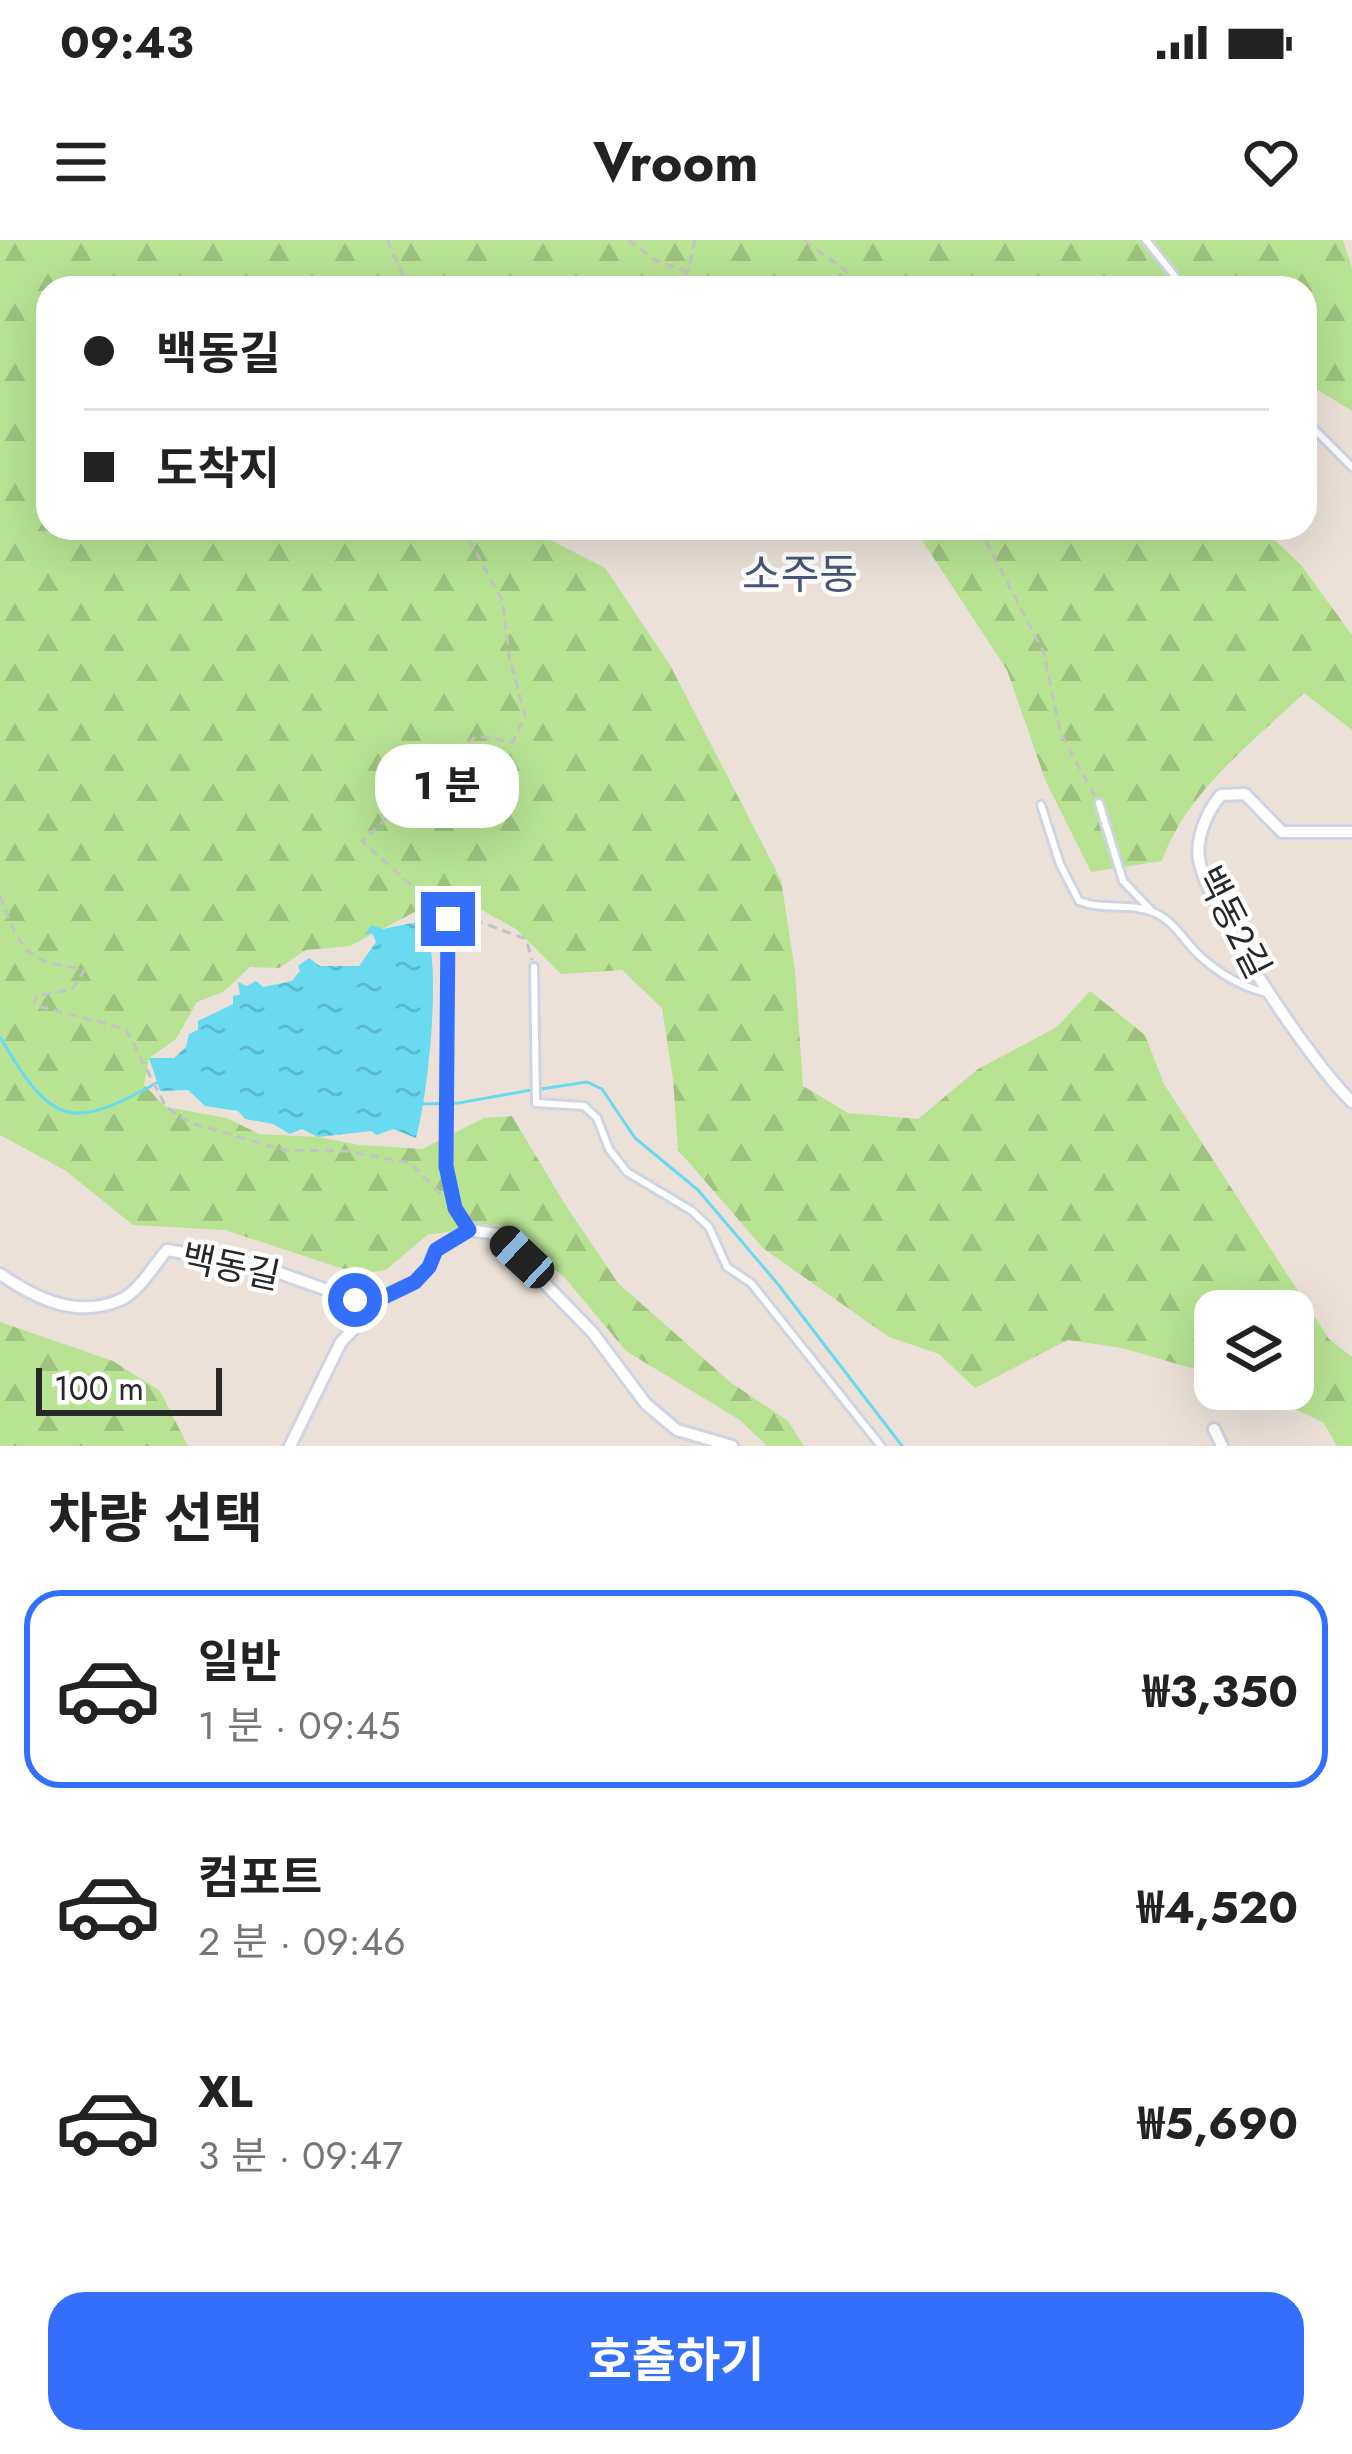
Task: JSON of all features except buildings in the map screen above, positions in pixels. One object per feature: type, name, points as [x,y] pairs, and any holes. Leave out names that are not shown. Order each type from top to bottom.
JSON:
[{"type":"street","name":"백동2길","points":[[1352,832],[1282,832],[1245,794],[1221,795],[1210,807],[1198,861],[1218,907],[1270,993],[1352,1102]]},
{"type":"street","points":[[290,1446],[341,1342],[386,1296],[415,1282],[436,1250],[469,1230],[497,1234],[522,1257],[661,1417],[677,1430],[732,1446]]},
{"type":"street","name":"백동길","points":[[0,1274],[49,1304],[100,1304],[130,1293],[167,1250],[257,1264],[355,1300],[386,1296]]},
{"type":"street","points":[[1214,1429],[1222,1446]]},
{"type":"lane","points":[[1146,240],[1174,276]]},
{"type":"lane","points":[[1317,432],[1352,467]]},
{"type":"lane","points":[[1099,802],[1123,881],[1153,912]]},
{"type":"lane","points":[[1041,805],[1060,864],[1079,901],[1094,907],[1129,906],[1153,912],[1167,920],[1200,956],[1244,987],[1270,993]]},
{"type":"lane","points":[[448,919],[446,1166],[455,1208],[469,1230]]},
{"type":"lane","points":[[533,967],[536,1103],[584,1106],[597,1118],[609,1149],[627,1172],[692,1211],[709,1227],[727,1267],[751,1283],[881,1446]]},
{"type":"path","points":[[387,240],[404,276]]},
{"type":"path","points":[[628,240],[657,260],[688,272]]},
{"type":"path","points":[[684,276],[695,240]]},
{"type":"path","points":[[805,240],[852,276]]},
{"type":"path","points":[[469,540],[503,602],[509,656],[525,715],[513,742],[476,736],[362,841],[448,919],[484,923],[526,939],[533,967]]},
{"type":"path","points":[[985,540],[1043,651],[1061,734],[1099,802]]},
{"type":"path","points":[[0,896],[13,931],[29,953],[49,963],[84,970],[72,989],[36,995],[34,1005],[126,1029],[166,1107],[191,1123],[254,1144],[284,1150],[345,1151],[410,1163],[455,1208]]},
{"type":"green space","points":[[0,240],[1343,240],[1352,268],[1352,411],[1317,389],[1317,276],[36,276],[36,540],[550,540],[605,568],[670,665],[781,880],[795,971],[803,1086],[848,1113],[918,1119],[978,1069],[1057,1027],[1090,991],[1145,1035],[1164,1084],[1297,1290],[1194,1290],[1194,1369],[1122,1348],[1068,1340],[975,1388],[939,1354],[889,1337],[764,1249],[678,1150],[662,1008],[622,970],[561,974],[516,929],[473,905],[426,906],[350,946],[306,950],[279,968],[250,967],[223,992],[197,1002],[176,1039],[149,1058],[144,1085],[166,1107],[227,1118],[259,1134],[359,1145],[422,1149],[484,1118],[512,1116],[618,1283],[730,1382],[788,1421],[804,1446],[767,1446],[740,1420],[626,1351],[565,1278],[498,1224],[427,1235],[386,1270],[359,1274],[225,1230],[133,1225],[66,1171],[0,1135]]},
{"type":"green space","points":[[922,540],[1275,540],[1301,565],[1352,635],[1352,730],[1304,693],[1204,791],[1162,861],[1091,872],[1046,782],[1007,670]]},
{"type":"green space","points":[[1314,1316],[1329,1339],[1352,1357],[1352,1446],[1337,1446],[1324,1423],[1297,1410],[1314,1410]]},
{"type":"green space","points":[[0,1322],[113,1361],[160,1391],[188,1446],[0,1446]]},
{"type":"water","points":[[424,923],[430,941],[433,996],[429,1061],[416,1138],[393,1129],[377,1135],[371,1131],[318,1137],[302,1129],[290,1134],[273,1124],[245,1119],[238,1111],[205,1106],[188,1090],[160,1091],[149,1058],[174,1058],[186,1047],[189,1034],[198,1030],[198,1021],[233,1004],[233,996],[240,995],[238,982],[247,986],[256,981],[263,987],[292,981],[300,971],[298,966],[309,958],[320,966],[359,966],[376,942],[372,933],[365,935],[371,925],[383,929]]},
{"type":"waterway","points":[[0,1037],[34,1089],[66,1112],[104,1108],[160,1081]]},
{"type":"waterway","points":[[541,1089],[587,1082],[602,1089],[635,1138],[698,1190],[777,1283],[902,1446]]},
{"type":"waterway","points":[[422,1104],[459,1103],[531,1090]]},
{"type":"district","name":"소주동","points":[[800,574]]},
{"type":"route","points":[[355,1300],[386,1296],[415,1282],[436,1250],[469,1230],[455,1208],[446,1166],[448,919]]}]
